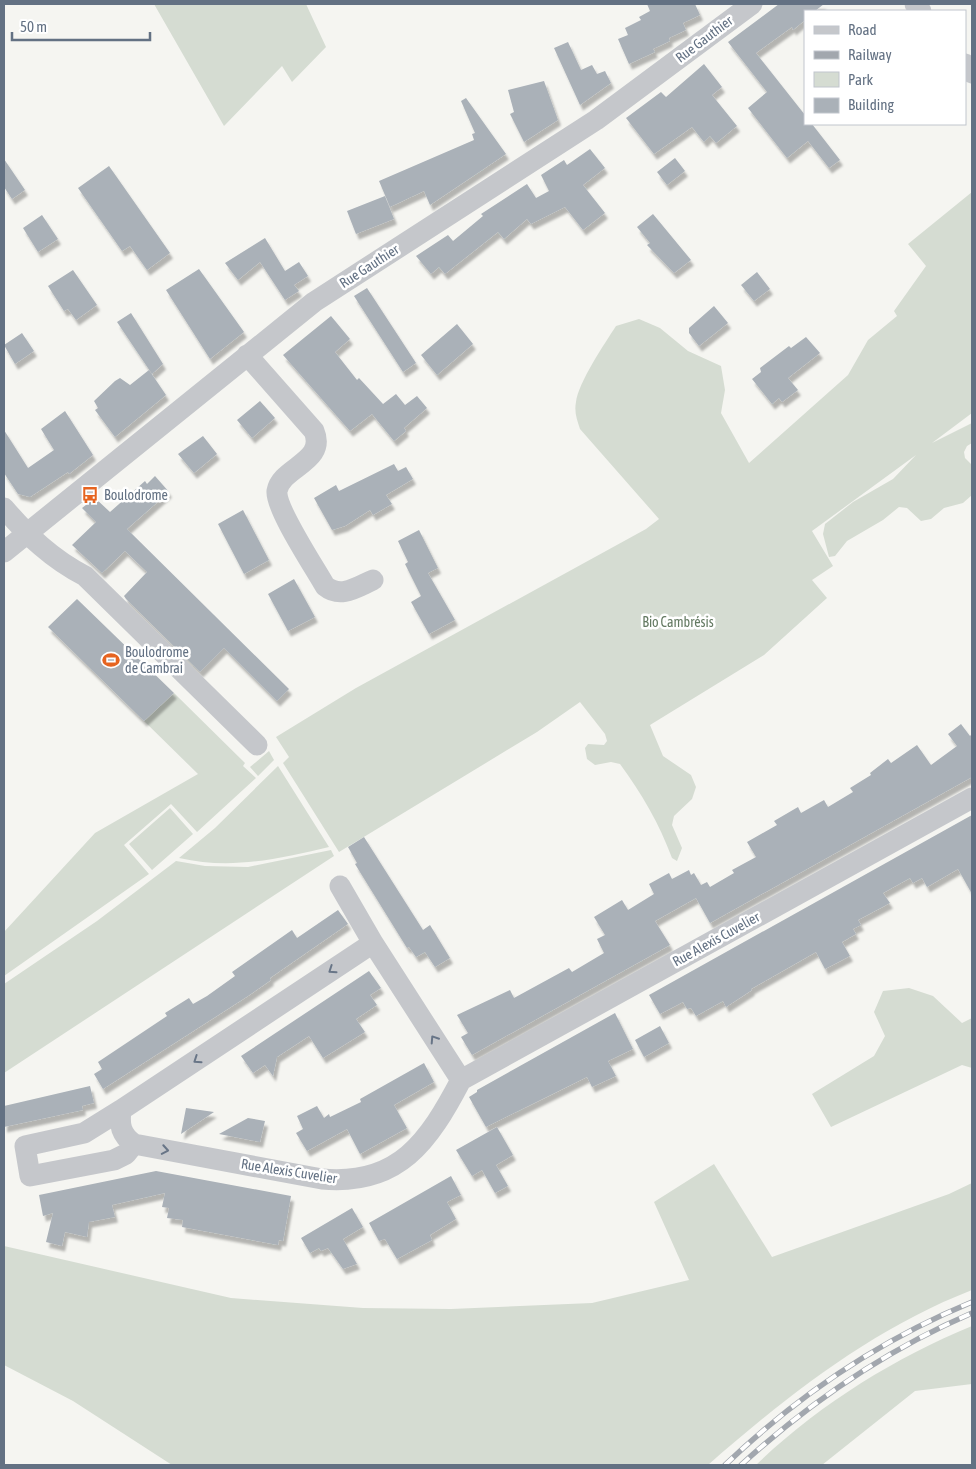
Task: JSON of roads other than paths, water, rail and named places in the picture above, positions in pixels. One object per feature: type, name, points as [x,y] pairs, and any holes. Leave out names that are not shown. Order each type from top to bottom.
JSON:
[{"type":"street","name":"Rue Gauthier","points":[[4,552],[314,302],[596,120],[752,4]]},
{"type":"street","points":[[247,355],[314,431],[318,440],[312,452],[280,482],[277,491],[278,500],[287,519],[325,586],[331,591],[346,592],[373,580]]},
{"type":"street","points":[[4,508],[27,533],[63,564],[85,576],[257,745]]},
{"type":"street","name":"Rue Alexis Cuvelier","points":[[134,1144],[322,1179],[358,1178],[394,1164],[417,1148],[442,1116],[461,1080],[972,798]]},
{"type":"street","points":[[340,886],[373,943],[461,1080]]},
{"type":"street","points":[[121,1110],[121,1129],[128,1140],[134,1144],[126,1154],[114,1160],[30,1176],[25,1146],[84,1133],[373,943]]},
{"type":"railway","points":[[725,1465],[781,1416],[841,1372],[905,1334],[972,1302]]},
{"type":"railway","points":[[741,1465],[794,1420],[850,1379],[909,1344],[972,1313]]},
{"type":"place","name":"Boulodrome","points":[[90,495]]},
{"type":"place","name":"Boulodrome de Cambrai","points":[[111,660]]},
{"type":"park label","name":"Bio Cambrésis","points":[[678,622]]}]
